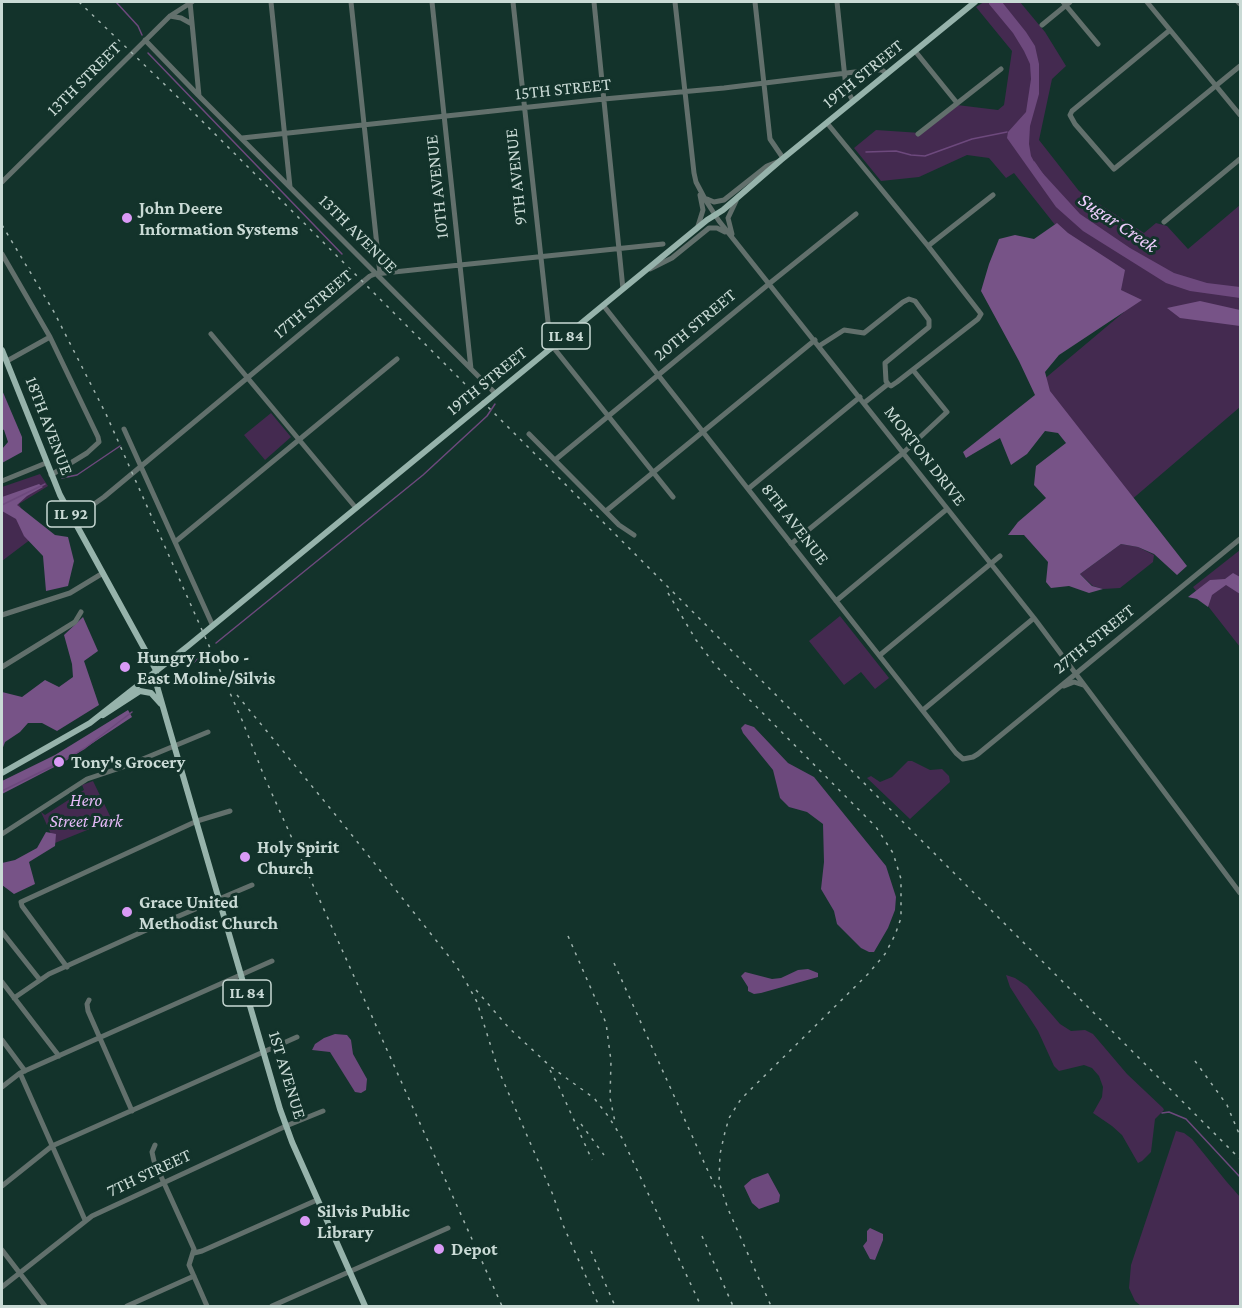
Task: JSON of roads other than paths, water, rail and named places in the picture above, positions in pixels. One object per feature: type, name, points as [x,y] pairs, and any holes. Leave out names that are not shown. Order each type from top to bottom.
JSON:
[{"type":"main road","name":"19TH STREET","points":[[90,723],[603,305],[737,199],[782,159],[975,2]]},
{"type":"main road","name":"18TH AVENUE","points":[[2,350],[51,475],[156,670]]},
{"type":"main road","name":"1ST AVENUE","points":[[156,670],[157,686],[286,1126],[365,1306]]},
{"type":"main road","points":[[2,773],[116,708],[140,691],[151,693],[163,706]]},
{"type":"street","points":[[191,2],[199,96]]},
{"type":"street","name":"13TH STREET","points":[[2,182],[170,16],[191,2]]},
{"type":"street","points":[[271,2],[290,187]]},
{"type":"street","points":[[351,2],[378,274]]},
{"type":"street","name":"10TH AVENUE","points":[[432,2],[471,369]]},
{"type":"street","name":"9TH AVENUE","points":[[513,2],[540,258],[552,348]]},
{"type":"street","points":[[594,2],[623,289]]},
{"type":"street","name":"MORTON DRIVE","points":[[675,2],[696,182],[703,196],[1034,618],[1240,893]]},
{"type":"street","points":[[703,196],[714,202],[724,201],[767,166],[782,159],[770,139],[755,2]]},
{"type":"street","points":[[837,2],[846,88],[853,101]]},
{"type":"street","points":[[1147,2],[1240,115]]},
{"type":"street","points":[[1042,25],[1066,3],[1098,44]]},
{"type":"street","points":[[170,16],[181,18],[192,24]]},
{"type":"street","points":[[1170,30],[1070,115],[1114,170],[1240,66]]},
{"type":"street","name":"13TH AVENUE","points":[[145,40],[495,393]]},
{"type":"street","points":[[915,51],[957,103]]},
{"type":"street","points":[[918,134],[1001,69]]},
{"type":"street","name":"15TH STREET","points":[[242,138],[879,70],[886,74]]},
{"type":"street","points":[[827,123],[981,314],[978,319],[913,370],[894,384],[888,384],[864,403]]},
{"type":"street","points":[[1164,222],[1240,159]]},
{"type":"street","points":[[696,182],[703,210],[701,222],[696,230]]},
{"type":"street","points":[[928,246],[993,195]]},
{"type":"street","points":[[733,237],[728,218],[737,199]]},
{"type":"street","name":"20TH STREET","points":[[555,460],[856,214]]},
{"type":"street","points":[[645,271],[672,258],[709,228],[717,228],[733,237]]},
{"type":"street","name":"17TH STREET","points":[[74,519],[370,276],[663,244]]},
{"type":"street","points":[[2,254],[50,337],[90,417],[99,442],[78,459],[51,475]]},
{"type":"street","points":[[606,512],[703,431],[817,343],[844,330],[864,333],[906,300],[915,301],[929,320],[929,327],[885,363],[888,384]]},
{"type":"street","name":"8TH AVENUE","points":[[603,305],[956,753],[965,759]]},
{"type":"street","points":[[211,334],[249,376],[356,508]]},
{"type":"street","points":[[7,361],[50,337]]},
{"type":"street","points":[[552,348],[673,497]]},
{"type":"street","points":[[175,542],[398,359]]},
{"type":"street","points":[[791,544],[903,453],[947,412],[913,370]]},
{"type":"street","points":[[748,489],[860,397]]},
{"type":"street","points":[[124,429],[212,624]]},
{"type":"street","points":[[529,434],[619,525],[634,535]]},
{"type":"street","points":[[2,481],[46,464]]},
{"type":"street","points":[[837,601],[947,509]]},
{"type":"street","name":"27TH STREET","points":[[965,759],[978,754],[1240,539]]},
{"type":"street","points":[[880,655],[1000,556]]},
{"type":"street","points":[[2,615],[70,593],[103,573]]},
{"type":"street","points":[[2,667],[75,622],[81,612]]},
{"type":"street","points":[[923,710],[1034,618]]},
{"type":"street","points":[[1057,689],[1074,682],[1087,687]]},
{"type":"street","points":[[2,834],[78,783],[208,732]]},
{"type":"street","points":[[67,967],[21,902],[197,821],[230,811]]},
{"type":"street","points":[[14,998],[40,980],[67,967],[252,885]]},
{"type":"street","points":[[2,932],[40,980]]},
{"type":"street","points":[[2,1087],[23,1072],[272,961]]},
{"type":"street","points":[[2,982],[59,1056]]},
{"type":"street","points":[[89,1000],[88,1011],[132,1111]]},
{"type":"street","points":[[2,1186],[52,1146],[297,1037]]},
{"type":"street","points":[[2,1040],[23,1072],[52,1146],[85,1220]]},
{"type":"street","name":"7TH STREET","points":[[2,1287],[85,1220],[286,1126],[323,1112]]},
{"type":"street","points":[[155,1145],[153,1156],[194,1249],[189,1261],[207,1306]]},
{"type":"street","points":[[194,1253],[318,1200]]},
{"type":"street","points":[[272,1306],[448,1228]]},
{"type":"street","points":[[2,1250],[45,1306]]},
{"type":"street","points":[[127,1306],[194,1276]]},
{"type":"waterway","points":[[116,2],[138,26],[142,35]]},
{"type":"waterway","points":[[148,53],[342,254]]},
{"type":"waterway","points":[[866,152],[896,151],[925,156],[972,139],[1007,132]]},
{"type":"waterway","name":"Sugar Creek","points":[[1034,162],[1043,175]]},
{"type":"waterway","points":[[216,643],[423,475],[487,416],[495,404]]},
{"type":"waterway","points":[[62,478],[77,475],[120,446]]},
{"type":"waterway","points":[[2,505],[45,484]]},
{"type":"waterway","points":[[192,664],[205,652]]},
{"type":"waterway","points":[[2,791],[85,748],[132,712]]},
{"type":"waterway","points":[[1162,1113],[1169,1112],[1186,1119],[1240,1177]]},
{"type":"railway","points":[[79,2],[187,106],[1240,1159]]},
{"type":"railway","points":[[2,225],[54,312],[106,414],[242,720],[264,776],[502,1306]]},
{"type":"railway","points":[[668,593],[696,640],[715,665],[876,827],[893,853],[901,879],[901,918],[885,954],[868,974],[741,1099],[729,1118],[720,1154],[719,1182],[728,1209],[771,1306]]},
{"type":"railway","points":[[237,695],[343,824],[455,964],[465,980],[477,1002],[498,1069],[599,1306]]},
{"type":"railway","points":[[568,936],[606,1023],[611,1061],[610,1098],[615,1122]]},
{"type":"railway","points":[[614,963],[717,1191]]},
{"type":"railway","points":[[476,990],[509,1028],[551,1067],[594,1098],[608,1116],[622,1138],[701,1306]]},
{"type":"railway","points":[[1195,1061],[1227,1105],[1240,1136]]},
{"type":"railway","points":[[550,1070],[592,1160]]},
{"type":"railway","points":[[581,1124],[604,1155]]},
{"type":"railway","points":[[702,1236],[733,1306]]},
{"type":"railway","points":[[591,1251],[615,1306]]},
{"type":"place","name":"John Deere Information Systems","points":[[127,218]]},
{"type":"place","name":"Hungry Hobo - East Moline/Silvis","points":[[125,667]]},
{"type":"place","name":"Tony's Grocery","points":[[59,762]]},
{"type":"place","name":"Holy Spirit Church","points":[[245,857]]},
{"type":"place","name":"Grace United Methodist Church","points":[[127,912]]},
{"type":"place","name":"Silvis Public Library","points":[[305,1221]]},
{"type":"place","name":"Depot","points":[[439,1249]]},
{"type":"park label","name":"Hero Street Park","points":[[86,810]]}]
